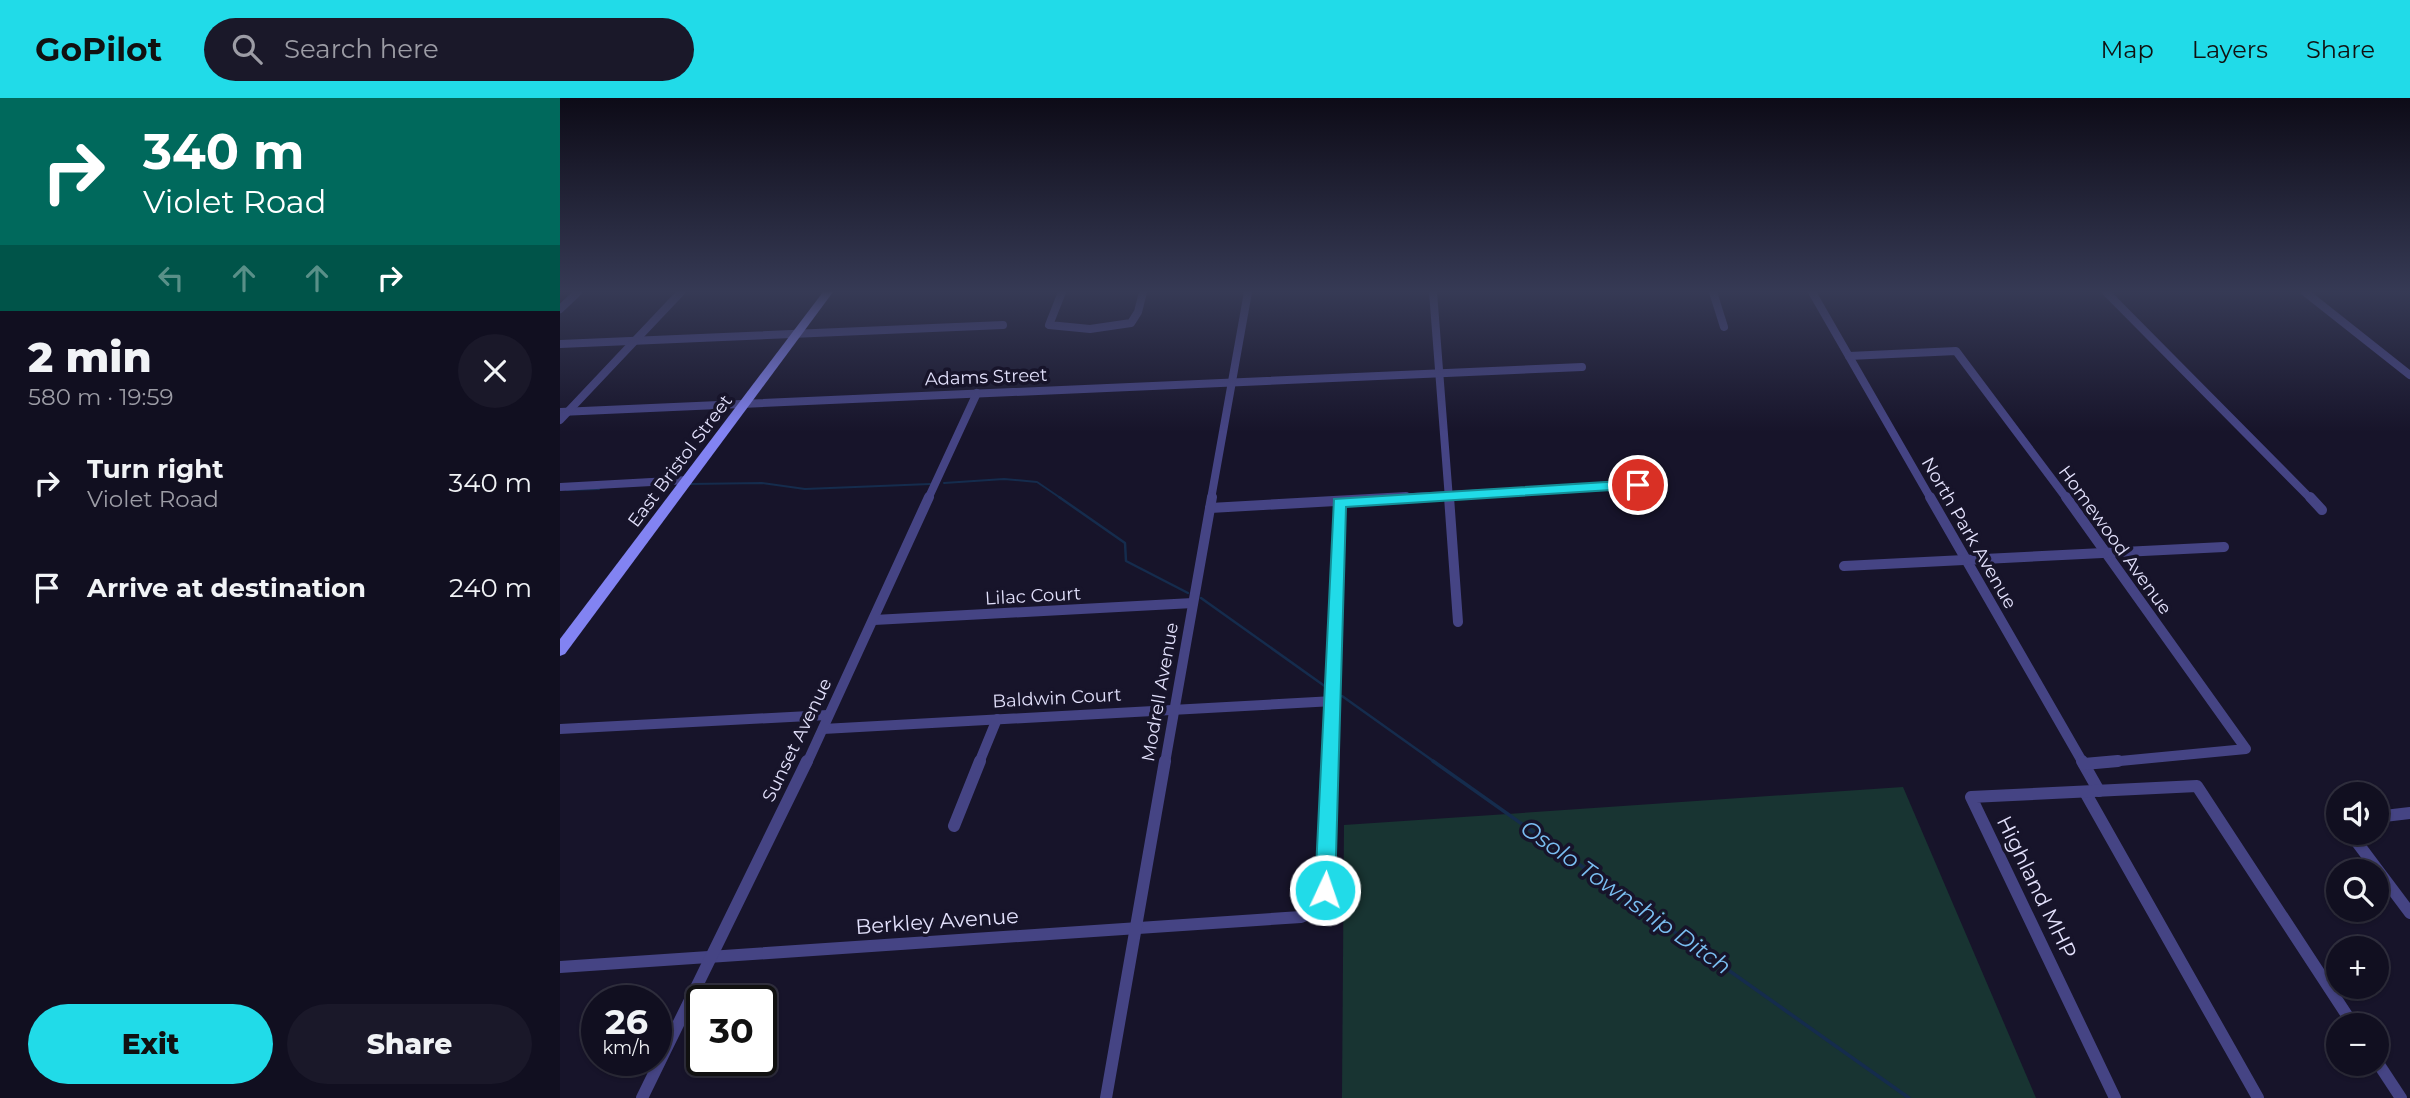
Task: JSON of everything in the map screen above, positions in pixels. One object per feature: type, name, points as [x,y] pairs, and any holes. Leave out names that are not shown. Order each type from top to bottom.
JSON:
[{"type":"main road","name":"East Bristol Street","points":[[560,650],[793,339]]},
{"type":"street","points":[[560,420],[564,412],[637,339]]},
{"type":"street","points":[[560,344],[701,339]]},
{"type":"street","name":"Modrell Avenue","points":[[1105,1098],[1240,339]]},
{"type":"street","points":[[1436,339],[1458,622]]},
{"type":"street","name":"North Park Avenue","points":[[1839,339],[2099,791]]},
{"type":"street","points":[[2152,339],[2322,510]]},
{"type":"street","points":[[2364,339],[2410,375]]},
{"type":"street","name":"Homewood Avenue","points":[[1849,356],[1956,351],[2107,552],[2246,750],[2084,764]]},
{"type":"street","name":"Adams Street","points":[[564,412],[1582,367]]},
{"type":"street","name":"Sunset Avenue","points":[[642,1098],[823,729],[976,393]]},
{"type":"street","points":[[560,486],[688,480]]},
{"type":"street","points":[[1210,508],[1638,485]]},
{"type":"street","points":[[1334,701],[1339,502]]},
{"type":"street","points":[[1844,566],[2224,547]]},
{"type":"street","name":"Lilac Court","points":[[874,620],[1193,603]]},
{"type":"street","name":"Baldwin Court","points":[[823,729],[1334,701]]},
{"type":"street","name":"Berkley Avenue","points":[[560,967],[1301,917],[1316,911],[1325,890],[1334,701]]},
{"type":"street","points":[[560,729],[828,715]]},
{"type":"street","points":[[954,826],[997,719]]},
{"type":"street","name":"Highland MHP","points":[[2115,1098],[1971,797],[2197,786],[2345,1013]]},
{"type":"street","points":[[2085,792],[2258,1098]]},
{"type":"street","points":[[2389,816],[2409,815]]},
{"type":"street","points":[[2359,845],[2410,914]]},
{"type":"street","points":[[2387,1076],[2401,1098]]},
{"type":"green space","points":[[1903,787],[2036,1098],[1342,1098],[1344,825]]},
{"type":"waterway","name":"Osolo Township Ditch","points":[[944,483],[1004,479],[1037,482],[1062,499]]},
{"type":"waterway","name":"Osolo Township Ditch","points":[[689,484],[762,483],[805,489],[930,484]]},
{"type":"waterway","points":[[567,490],[599,489]]},
{"type":"waterway","name":"Osolo Township Ditch","points":[[1059,497],[1125,543],[1126,561],[1188,593]]},
{"type":"waterway","name":"Osolo Township Ditch","points":[[1201,598],[1326,687]]},
{"type":"waterway","name":"Osolo Township Ditch","points":[[1342,696],[1436,763]]},
{"type":"waterway","name":"Osolo Township Ditch","points":[[1433,761],[1909,1098]]},
{"type":"route","points":[[1325,890],[1334,701],[1339,502],[1638,485]]}]
